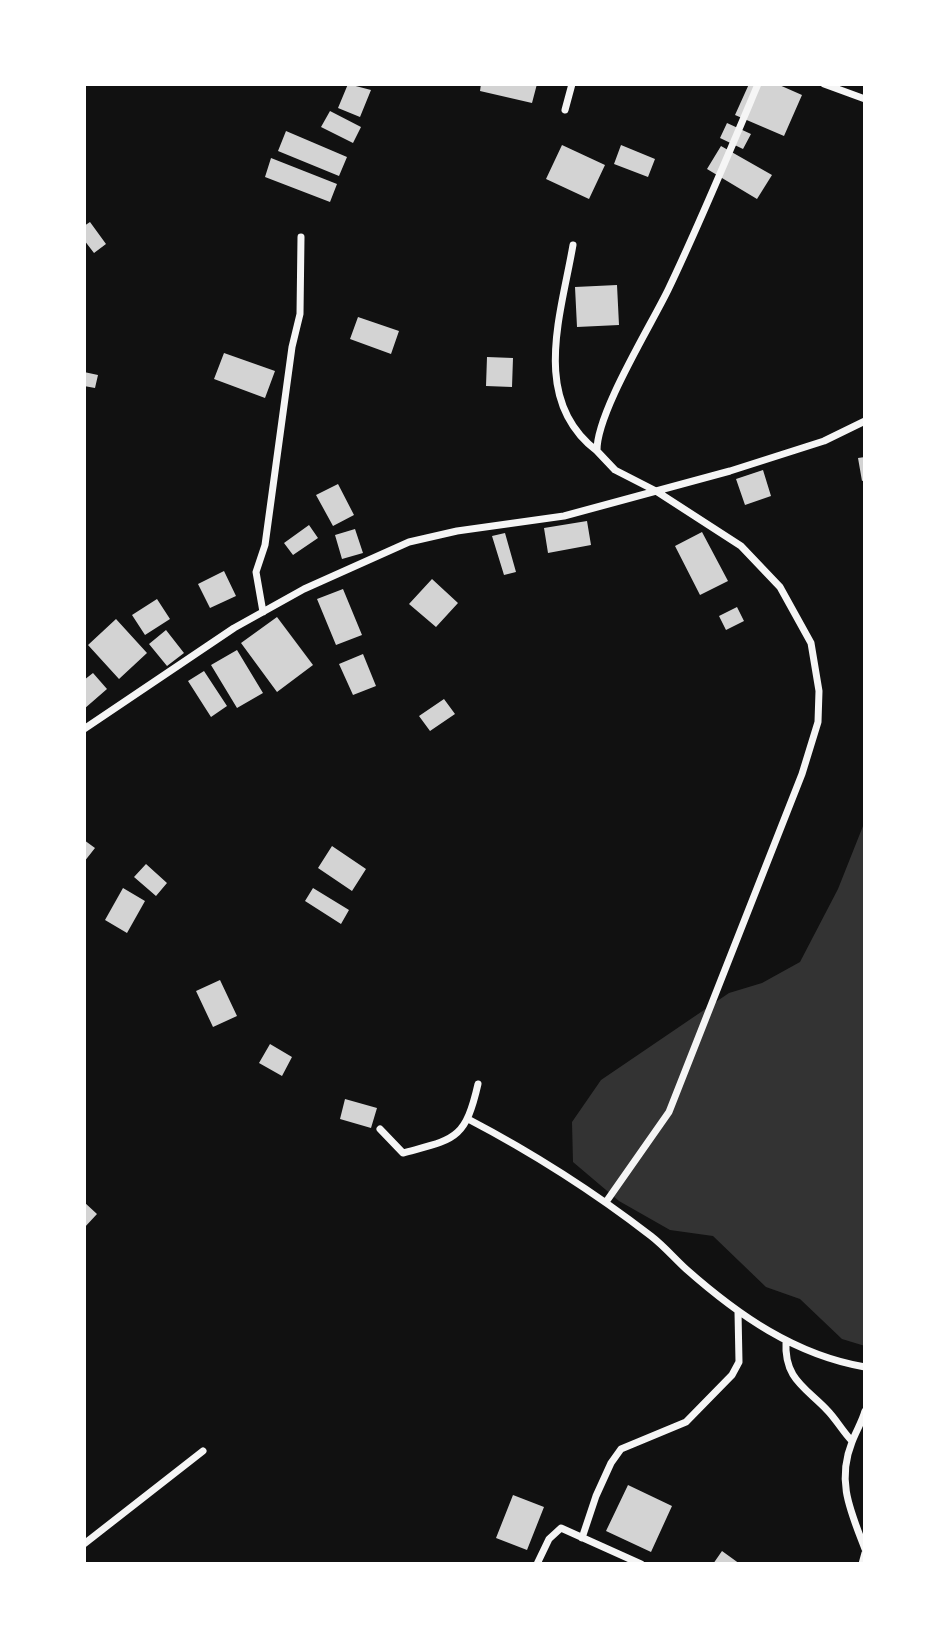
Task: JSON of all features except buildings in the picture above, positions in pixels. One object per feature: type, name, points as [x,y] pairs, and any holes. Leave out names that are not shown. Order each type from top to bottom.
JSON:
[{"type":"street","points":[[565,110],[572,84]]},
{"type":"street","points":[[597,451],[597,438],[609,408],[673,280],[758,84]]},
{"type":"street","points":[[824,84],[865,99]]},
{"type":"street","points":[[263,612],[256,572],[265,545],[292,346],[300,314],[301,237]]},
{"type":"street","points":[[573,245],[554,351],[558,398],[569,424],[615,470],[656,491],[741,546],[780,587],[811,643],[819,691],[818,722],[786,816],[669,1112],[606,1202]]},
{"type":"street","points":[[84,729],[263,612],[304,589],[410,542],[457,531],[564,516],[824,440],[865,421]]},
{"type":"street","points":[[380,1129],[403,1153],[453,1139],[468,1119],[478,1084]]},
{"type":"street","points":[[468,1119],[538,1156],[578,1186],[606,1202],[655,1239],[738,1312],[786,1341],[865,1367]]},
{"type":"street","points":[[582,1538],[596,1496],[611,1463],[621,1449],[686,1422],[732,1375],[739,1362],[738,1312]]},
{"type":"street","points":[[786,1341],[785,1358],[806,1394],[828,1411],[852,1441]]},
{"type":"street","points":[[862,1564],[865,1551],[844,1493],[852,1441],[865,1411]]},
{"type":"street","points":[[84,1544],[204,1451]]},
{"type":"street","points":[[537,1564],[549,1539],[561,1528],[641,1564]]},
{"type":"shaded area","points":[[865,821],[865,1346],[842,1339],[800,1299],[766,1287],[713,1236],[670,1230],[619,1201],[573,1162],[572,1122],[601,1080],[729,993],[762,983],[800,962],[838,889]]}]
